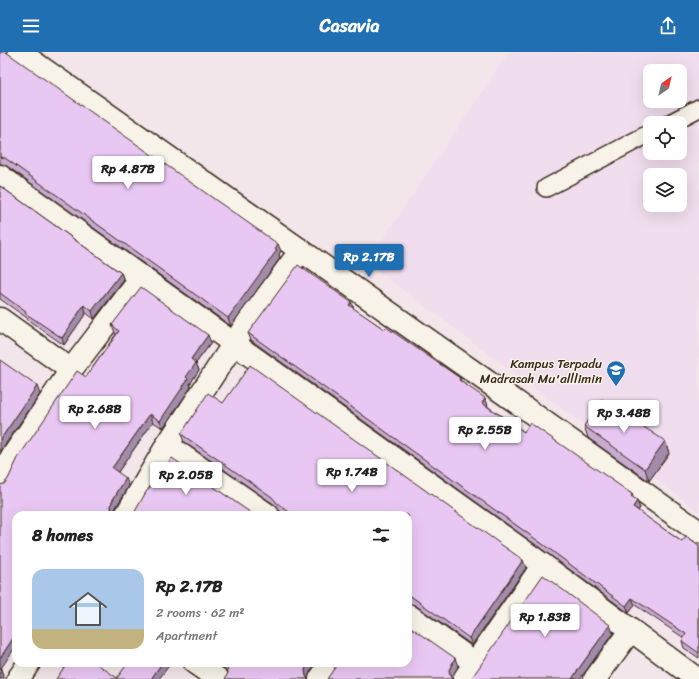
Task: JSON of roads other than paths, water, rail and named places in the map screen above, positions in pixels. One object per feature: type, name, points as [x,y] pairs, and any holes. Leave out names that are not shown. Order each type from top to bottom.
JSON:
[{"type":"street","points":[[19,52],[699,532]]},
{"type":"street","points":[[0,176],[543,565],[630,631],[698,679]]},
{"type":"street","points":[[128,511],[167,445],[248,322],[301,250]]},
{"type":"street","points":[[0,481],[5,457],[142,277]]},
{"type":"street","points":[[0,319],[71,370]]},
{"type":"street","points":[[167,445],[262,511]]},
{"type":"street","points":[[412,619],[470,671],[543,565]]},
{"type":"street","points":[[595,679],[630,631]]},
{"type":"street","points":[[18,679],[26,667]]},
{"type":"street","points":[[201,667],[218,679]]},
{"type":"street","points":[[320,679],[328,667]]},
{"type":"lane","points":[[684,116],[699,108]]},
{"type":"lane","points":[[546,188],[643,137]]},
{"type":"place","name":"Kampus Terpadu Madrasah Mu'alllimin","points":[[616,387]]}]
